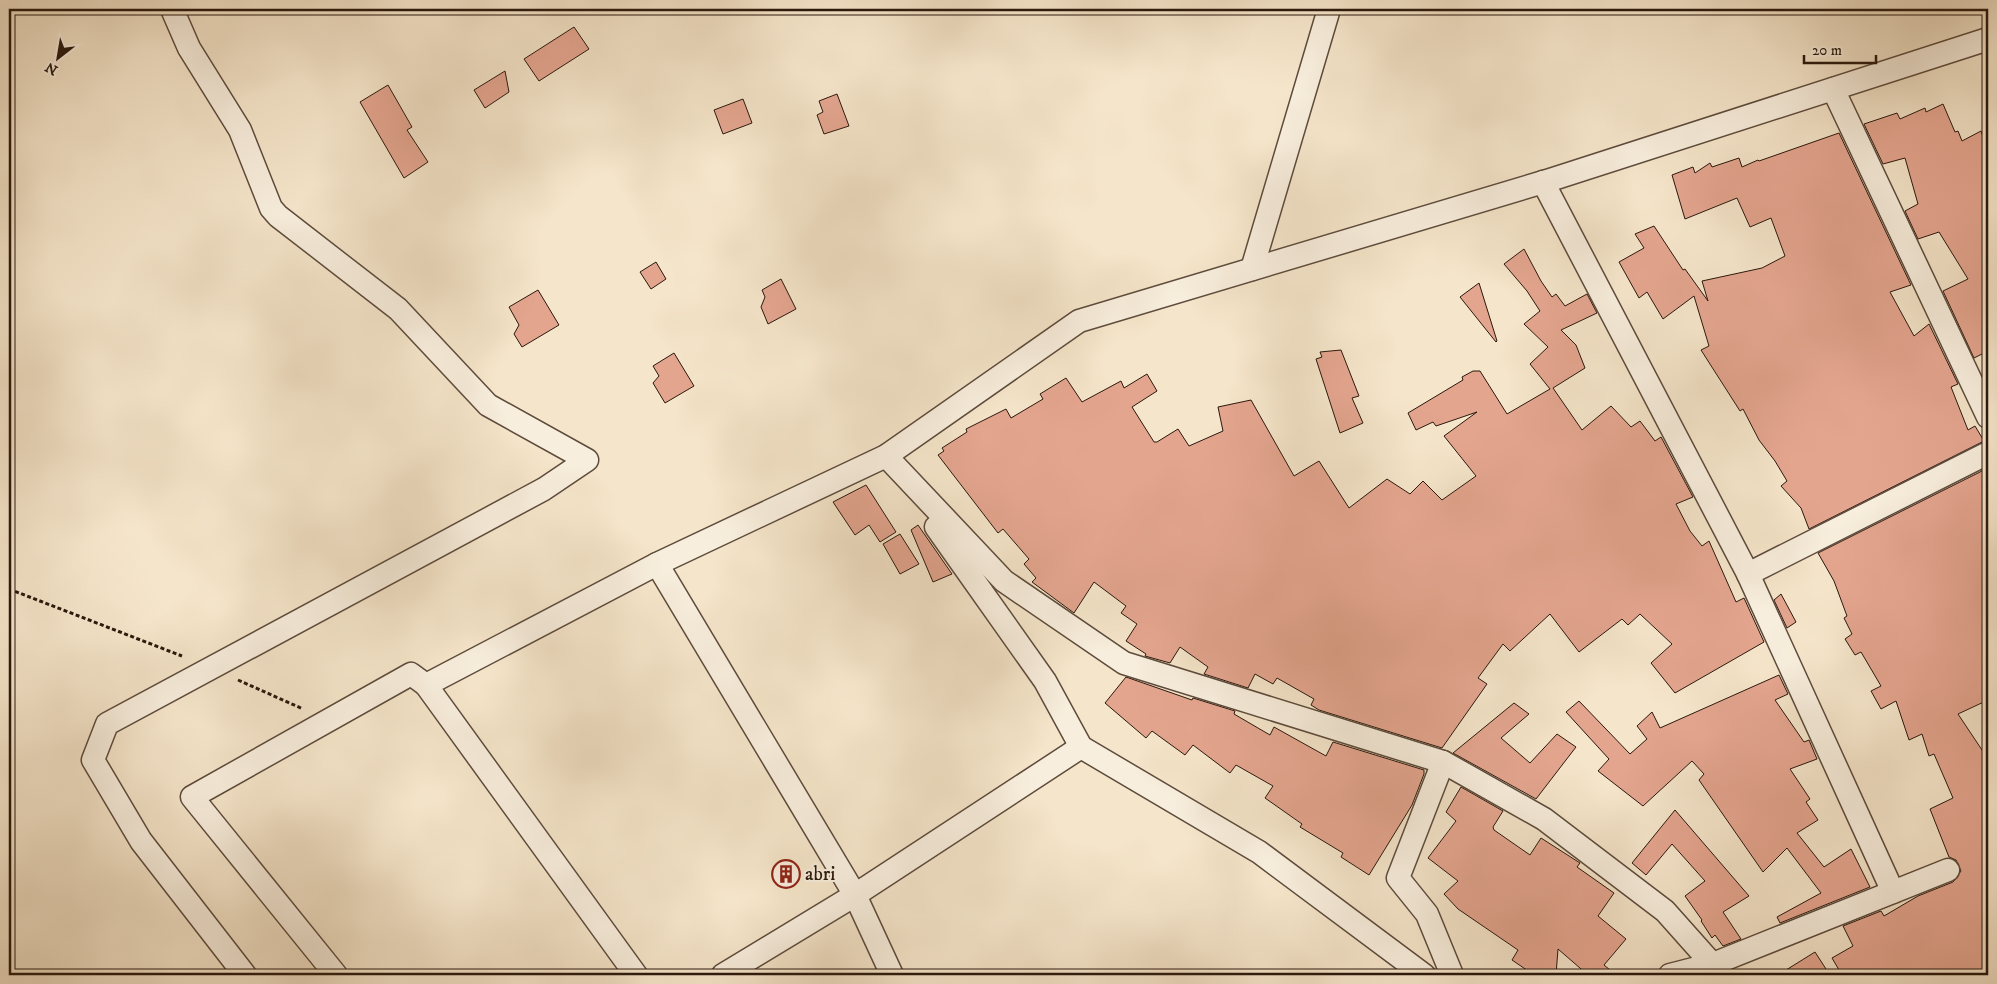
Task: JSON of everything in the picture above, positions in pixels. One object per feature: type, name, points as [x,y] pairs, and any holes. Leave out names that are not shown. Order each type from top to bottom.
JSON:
[{"type":"street","points":[[172,9],[189,48],[240,130],[271,208],[278,216],[398,309],[488,405],[586,460],[544,489],[107,724],[93,760],[141,841],[245,975]]},
{"type":"street","points":[[1252,269],[1329,9]]},
{"type":"street","points":[[426,685],[657,564],[886,456],[1079,321],[1543,182],[1988,39]]},
{"type":"street","points":[[1833,89],[1988,417]]},
{"type":"street","points":[[1543,182],[1748,574],[1893,892]]},
{"type":"street","points":[[1748,574],[1988,453]]},
{"type":"street","points":[[886,456],[1045,681],[1081,747],[1259,852],[1424,975]]},
{"type":"street","points":[[886,456],[1004,582],[1124,663],[1443,762],[1544,819],[1666,911],[1718,970]]},
{"type":"street","points":[[657,564],[855,895],[892,975]]},
{"type":"street","points":[[336,975],[192,797],[411,674],[426,685],[636,975]]},
{"type":"street","points":[[723,975],[855,895],[1081,747]]},
{"type":"street","points":[[1443,762],[1398,878],[1427,914],[1452,975]]},
{"type":"street","points":[[1670,975],[1718,970],[1893,892],[1948,870]]},
{"type":"path","points":[[9,589],[211,667],[329,720]]},
{"type":"building","points":[[574,27],[589,49],[539,81],[524,59]]},
{"type":"building","points":[[505,71],[509,92],[485,108],[474,90]]},
{"type":"building","points":[[388,85],[412,127],[407,130],[428,162],[404,178],[360,102]]},
{"type":"building","points":[[837,94],[849,126],[824,134],[817,115],[823,112],[819,101]]},
{"type":"building","points":[[743,99],[752,123],[723,134],[714,110]]},
{"type":"building","points":[[1943,104],[1955,132],[1958,131],[1962,141],[1981,131],[1988,151],[1988,351],[1974,358],[1943,291],[1968,279],[1939,232],[1918,239],[1905,211],[1918,204],[1905,158],[1883,164],[1864,124],[1897,113],[1900,119],[1925,108],[1926,112]]},
{"type":"building","points":[[1839,133],[1911,285],[1890,292],[1914,336],[1929,324],[1958,384],[1951,387],[1968,430],[1975,426],[1984,441],[1809,529],[1801,508],[1781,486],[1787,481],[1775,461],[1759,440],[1743,409],[1740,411],[1701,350],[1709,346],[1694,296],[1663,319],[1647,292],[1639,298],[1619,262],[1644,248],[1635,234],[1654,226],[1683,270],[1685,269],[1708,301],[1702,281],[1762,268],[1785,256],[1771,218],[1750,227],[1737,198],[1685,219],[1672,175],[1693,167],[1695,173],[1710,163],[1712,167],[1739,158],[1742,167]]},
{"type":"building","points":[[1524,249],[1552,297],[1556,294],[1565,306],[1587,294],[1597,313],[1561,330],[1576,345],[1585,368],[1553,388],[1582,430],[1611,406],[1631,427],[1640,421],[1655,441],[1661,437],[1693,497],[1676,504],[1690,531],[1702,546],[1709,541],[1736,602],[1744,598],[1764,642],[1675,693],[1651,663],[1672,644],[1640,614],[1628,625],[1622,619],[1579,652],[1550,614],[1510,651],[1503,644],[1478,678],[1487,684],[1442,748],[1319,710],[1311,705],[1314,699],[1277,678],[1273,684],[1255,674],[1248,688],[1204,674],[1208,667],[1180,647],[1170,663],[1145,656],[1146,654],[1126,641],[1137,624],[1121,613],[1126,606],[1094,582],[1074,613],[1032,582],[1036,578],[1024,564],[1029,559],[1003,529],[998,533],[938,455],[944,451],[942,448],[967,432],[966,429],[1006,409],[1011,418],[1043,399],[1040,394],[1066,378],[1082,402],[1121,381],[1124,388],[1147,374],[1157,391],[1132,407],[1154,442],[1178,429],[1189,446],[1223,431],[1218,407],[1251,400],[1294,476],[1319,461],[1349,508],[1387,479],[1410,494],[1423,481],[1442,500],[1476,476],[1444,436],[1477,412],[1436,426],[1433,422],[1416,430],[1408,413],[1463,380],[1462,377],[1473,371],[1480,371],[1507,414],[1550,389],[1530,364],[1548,347],[1524,324],[1540,311],[1527,291],[1504,264]]},
{"type":"building","points":[[656,262],[666,279],[651,289],[640,272]]},
{"type":"building","points":[[781,279],[796,309],[768,324],[761,307],[765,297],[762,290]]},
{"type":"building","points":[[1479,283],[1497,341],[1496,342],[1460,297]]},
{"type":"building","points":[[538,290],[559,325],[522,347],[514,334],[519,325],[509,307]]},
{"type":"building","points":[[1341,350],[1359,396],[1352,398],[1363,423],[1340,433],[1316,359],[1322,357],[1320,352]]},
{"type":"building","points":[[674,353],[694,386],[665,403],[653,383],[659,376],[653,366]]},
{"type":"building","points":[[1988,468],[1988,700],[1958,714],[1988,759],[1988,975],[1842,975],[1832,958],[1853,946],[1843,926],[1881,911],[1884,916],[1918,896],[1953,882],[1961,871],[1956,860],[1949,857],[1930,809],[1953,798],[1934,754],[1929,756],[1922,734],[1909,740],[1896,701],[1881,709],[1871,691],[1881,686],[1861,652],[1855,655],[1845,639],[1852,634],[1844,618],[1847,616],[1834,581],[1818,553]]},
{"type":"building","points":[[866,485],[896,532],[880,542],[869,525],[855,535],[833,502]]},
{"type":"building","points":[[918,525],[952,574],[933,582],[911,530]]},
{"type":"building","points":[[900,534],[919,564],[900,574],[883,544]]},
{"type":"building","points":[[1781,594],[1796,622],[1787,628],[1774,600]]},
{"type":"building","points":[[1779,675],[1788,694],[1775,700],[1804,742],[1809,740],[1817,759],[1790,769],[1810,799],[1806,802],[1818,820],[1797,833],[1824,867],[1851,849],[1870,887],[1780,923],[1777,917],[1821,893],[1787,848],[1763,872],[1699,780],[1704,774],[1692,761],[1643,806],[1598,771],[1609,759],[1566,712],[1579,701],[1630,754],[1647,739],[1637,726],[1652,712],[1660,728]]},
{"type":"building","points":[[1126,677],[1192,700],[1193,698],[1235,711],[1234,714],[1270,735],[1274,727],[1326,756],[1333,742],[1424,770],[1412,805],[1369,875],[1341,857],[1343,853],[1300,827],[1302,824],[1265,798],[1273,786],[1236,765],[1230,773],[1193,745],[1185,755],[1152,731],[1146,738],[1105,703]]},
{"type":"building","points":[[1514,703],[1529,714],[1501,738],[1530,763],[1557,734],[1576,747],[1536,799],[1453,753]]},
{"type":"building","points":[[1461,787],[1503,811],[1493,827],[1494,830],[1530,855],[1541,838],[1580,863],[1577,867],[1614,893],[1598,916],[1626,939],[1604,965],[1616,975],[1588,975],[1558,949],[1556,975],[1534,975],[1512,960],[1518,950],[1458,909],[1444,894],[1458,881],[1428,858],[1456,821],[1446,812]]},
{"type":"building","points":[[1675,810],[1749,896],[1723,912],[1741,939],[1723,946],[1715,935],[1712,938],[1685,896],[1705,881],[1672,844],[1646,875],[1632,863]]},
{"type":"building","points":[[1815,952],[1826,969],[1815,975],[1778,975]]},
{"type":"place","name":"abri","points":[[786,874]]}]
